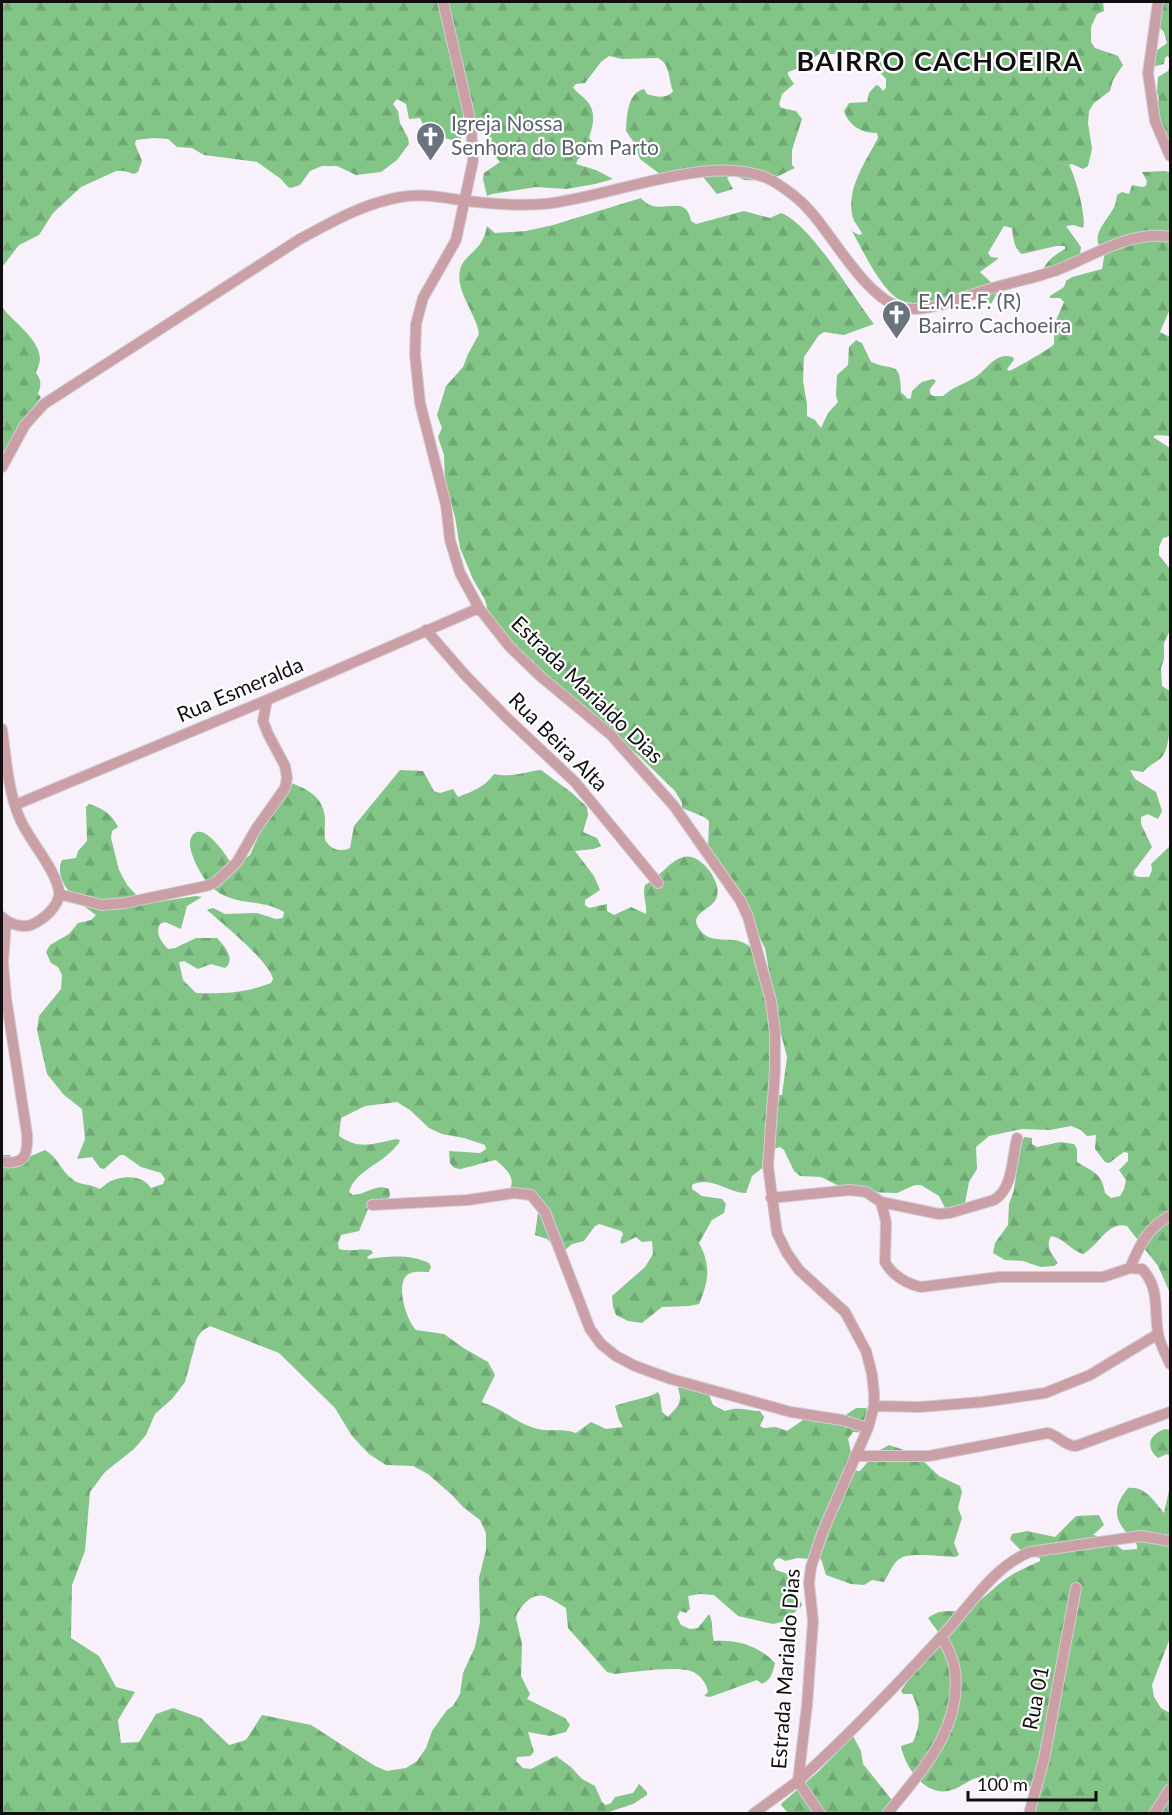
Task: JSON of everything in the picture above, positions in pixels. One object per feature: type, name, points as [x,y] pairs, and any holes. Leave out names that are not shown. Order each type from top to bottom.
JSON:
[{"type":"street","name":"Estrada Marialdo Dias","points":[[443,2],[471,123],[473,161],[456,240],[423,298],[416,324],[415,355],[420,403],[446,505],[450,540],[460,573],[479,608],[509,646],[540,676],[611,735],[674,806],[740,900],[748,916],[771,1001],[775,1032],[775,1071],[768,1166],[777,1233],[799,1270],[845,1312],[866,1351],[872,1374],[874,1406],[868,1428],[823,1531],[811,1567],[809,1583],[813,1621],[807,1705],[798,1781],[753,1814]]},
{"type":"street","points":[[1158,2],[1148,73],[1155,121],[1170,156]]},
{"type":"street","points":[[2,467],[25,425],[44,404],[300,239],[344,215],[379,201],[405,196],[425,196],[506,205],[545,204],[688,174],[716,170],[743,171],[770,180],[789,192],[810,211],[867,283],[886,300],[908,309],[931,307],[1034,277],[1131,240],[1155,234],[1170,237]]},
{"type":"street","name":"Rua Esmeralda","points":[[15,805],[267,700],[479,608]]},
{"type":"street","name":"Rua Beira Alta","points":[[426,630],[506,717],[575,782],[658,883]]},
{"type":"street","points":[[59,894],[102,905],[125,903],[206,886],[226,874],[237,862],[255,829],[285,788],[287,778],[285,766],[263,721],[267,700]]},
{"type":"street","points":[[2,729],[15,805],[21,820],[56,881],[59,894],[53,909],[40,921],[25,927],[4,919],[3,963],[6,998],[28,1151],[17,1162],[2,1162]]},
{"type":"street","points":[[771,1198],[850,1190],[866,1192],[881,1202],[939,1214],[950,1213],[1001,1196],[1008,1184],[1017,1138]]},
{"type":"street","points":[[372,1205],[468,1200],[514,1193],[531,1195],[545,1212],[590,1329],[601,1344],[616,1356],[635,1366],[671,1379],[791,1412],[842,1420],[868,1428]]},
{"type":"street","points":[[881,1202],[886,1222],[885,1262],[894,1274],[913,1285],[930,1287],[999,1277],[1103,1277],[1130,1268],[1142,1269],[1149,1276],[1154,1288],[1157,1301],[1158,1334],[1170,1364]]},
{"type":"street","points":[[1130,1268],[1145,1238],[1154,1226],[1170,1216]]},
{"type":"street","points":[[874,1406],[920,1407],[982,1402],[1045,1393],[1090,1375],[1158,1334]]},
{"type":"street","points":[[855,1456],[929,1456],[1048,1433],[1055,1435],[1069,1446],[1077,1446],[1170,1412]]},
{"type":"street","points":[[820,1814],[798,1781],[834,1749],[942,1636],[1001,1569],[1014,1558],[1030,1552],[1141,1536],[1170,1541]]},
{"type":"street","name":"Rua 01","points":[[1029,1814],[1044,1759],[1076,1588]]},
{"type":"street","points":[[887,1814],[927,1765],[945,1737],[955,1700],[956,1670],[942,1636]]},
{"type":"street","points":[[1154,1814],[1170,1789]]},
{"type":"green space","points":[[2,2],[1103,2],[1104,11],[1097,14],[1091,27],[1091,42],[1095,48],[1118,56],[1123,65],[1113,80],[1110,91],[1094,103],[1089,111],[1088,123],[1092,149],[1088,166],[1083,169],[1069,165],[1080,196],[1084,223],[1083,228],[1074,225],[1066,226],[1081,247],[1080,256],[1059,276],[1045,278],[1041,274],[1045,266],[1065,249],[1065,246],[1022,254],[1013,239],[1012,228],[1004,226],[988,253],[991,257],[999,258],[980,272],[997,288],[991,304],[974,290],[926,302],[915,303],[900,300],[886,288],[867,258],[852,231],[859,235],[862,234],[853,218],[851,207],[854,186],[878,138],[877,133],[866,132],[852,125],[844,111],[849,103],[867,102],[869,93],[876,85],[883,91],[886,88],[886,79],[863,54],[849,50],[834,54],[819,54],[801,67],[788,72],[794,84],[782,94],[779,105],[782,108],[796,111],[802,119],[792,150],[792,165],[795,168],[768,181],[744,180],[730,176],[727,178],[733,189],[717,194],[703,177],[675,180],[661,175],[640,159],[635,144],[626,131],[629,106],[634,95],[644,89],[647,94],[654,96],[661,97],[671,94],[673,91],[668,73],[665,64],[658,58],[622,59],[609,56],[601,62],[585,83],[576,84],[573,87],[591,106],[593,122],[589,138],[596,145],[578,159],[576,164],[596,170],[613,179],[566,189],[536,187],[487,196],[484,173],[500,162],[490,151],[492,138],[482,133],[474,116],[463,115],[461,139],[447,139],[427,130],[420,118],[409,119],[406,104],[397,99],[393,104],[398,111],[400,123],[409,144],[397,160],[381,172],[356,175],[337,166],[322,166],[310,171],[300,185],[291,188],[257,162],[204,155],[192,148],[177,147],[168,139],[136,140],[135,144],[142,161],[138,172],[134,174],[116,171],[81,187],[53,213],[39,235],[19,245],[2,267]]},
{"type":"green space","points":[[1155,2],[1170,2],[1170,58],[1167,56],[1164,64],[1152,67],[1152,54],[1167,43],[1164,32],[1156,24]]},
{"type":"green space","points":[[1170,66],[1170,151],[1152,110],[1159,100],[1158,77],[1168,71]]},
{"type":"green space","points":[[1166,171],[1170,173],[1170,309],[1160,332],[1170,337],[1170,436],[1156,435],[1153,437],[1170,448],[1170,536],[1163,538],[1159,547],[1159,555],[1170,569],[1170,630],[1164,643],[1164,659],[1161,668],[1162,686],[1170,691],[1170,726],[1162,757],[1143,772],[1130,770],[1135,779],[1156,792],[1162,811],[1158,819],[1148,814],[1141,817],[1141,824],[1152,847],[1134,871],[1134,875],[1149,877],[1152,870],[1151,864],[1170,846],[1170,1293],[1158,1266],[1127,1226],[1114,1227],[1083,1254],[1051,1236],[1049,1247],[1058,1263],[1054,1266],[1041,1267],[1023,1261],[1005,1260],[993,1253],[995,1243],[1008,1225],[1009,1204],[1014,1190],[1020,1146],[1024,1137],[1032,1138],[1032,1144],[1037,1147],[1060,1142],[1074,1144],[1077,1149],[1077,1162],[1099,1177],[1105,1193],[1111,1198],[1120,1196],[1126,1180],[1119,1170],[1128,1161],[1128,1153],[1124,1152],[1109,1163],[1105,1162],[1095,1149],[1096,1135],[1087,1136],[1081,1130],[1071,1126],[1050,1130],[1022,1129],[989,1136],[976,1147],[977,1169],[969,1182],[965,1203],[960,1208],[945,1208],[939,1196],[921,1185],[915,1185],[897,1193],[865,1192],[837,1185],[821,1177],[800,1176],[794,1171],[784,1150],[780,1147],[774,1149],[765,1166],[752,1176],[746,1193],[713,1183],[692,1185],[692,1189],[702,1196],[722,1199],[726,1204],[724,1213],[712,1220],[699,1243],[707,1266],[707,1280],[699,1304],[662,1307],[642,1323],[628,1321],[616,1315],[612,1296],[645,1267],[653,1254],[652,1241],[642,1242],[636,1237],[622,1244],[620,1242],[623,1234],[621,1231],[599,1224],[584,1241],[572,1244],[561,1252],[547,1239],[535,1235],[538,1212],[535,1200],[510,1189],[511,1176],[496,1160],[459,1169],[450,1163],[449,1151],[480,1153],[486,1149],[485,1145],[442,1134],[429,1128],[410,1110],[397,1102],[365,1106],[341,1118],[339,1136],[360,1144],[400,1140],[389,1154],[359,1176],[349,1192],[353,1195],[380,1187],[389,1189],[390,1196],[387,1200],[369,1207],[359,1231],[341,1235],[338,1243],[339,1249],[371,1250],[373,1253],[367,1257],[369,1259],[407,1257],[429,1263],[431,1267],[429,1272],[411,1273],[403,1281],[402,1296],[406,1312],[416,1330],[444,1334],[488,1362],[495,1375],[483,1403],[531,1427],[576,1433],[591,1422],[606,1429],[623,1427],[615,1406],[658,1392],[662,1412],[668,1417],[679,1404],[678,1388],[683,1385],[708,1392],[713,1405],[725,1411],[739,1409],[760,1411],[764,1417],[760,1426],[776,1427],[787,1431],[806,1418],[837,1421],[856,1408],[866,1408],[872,1418],[867,1433],[853,1432],[848,1439],[855,1469],[860,1471],[876,1452],[889,1445],[916,1454],[939,1476],[960,1486],[962,1492],[958,1508],[962,1518],[954,1543],[959,1555],[955,1557],[905,1556],[891,1568],[884,1582],[872,1580],[864,1585],[851,1584],[826,1575],[821,1559],[798,1558],[785,1561],[780,1558],[776,1559],[773,1564],[776,1570],[794,1576],[794,1594],[802,1604],[782,1622],[773,1624],[738,1616],[714,1595],[688,1596],[690,1609],[686,1613],[680,1611],[677,1617],[681,1625],[690,1629],[698,1628],[709,1614],[714,1641],[731,1641],[747,1645],[762,1652],[775,1663],[770,1678],[762,1684],[757,1680],[710,1697],[704,1696],[708,1692],[706,1686],[700,1677],[691,1671],[674,1669],[615,1674],[607,1672],[568,1628],[566,1608],[544,1596],[534,1596],[523,1605],[516,1618],[522,1644],[521,1676],[530,1694],[527,1699],[565,1718],[570,1725],[566,1732],[550,1736],[528,1732],[534,1752],[530,1756],[517,1757],[516,1761],[523,1768],[531,1769],[556,1756],[582,1779],[595,1786],[602,1802],[606,1805],[611,1803],[615,1797],[633,1793],[639,1784],[647,1792],[647,1795],[633,1804],[606,1813],[2,1814],[2,1155],[10,1155],[13,1161],[17,1162],[45,1150],[72,1179],[99,1189],[109,1182],[122,1178],[138,1178],[151,1188],[163,1184],[165,1179],[161,1173],[141,1167],[124,1155],[120,1155],[104,1169],[100,1168],[92,1157],[77,1159],[85,1139],[82,1109],[64,1095],[47,1074],[37,1030],[39,1016],[61,989],[62,975],[58,967],[51,963],[46,952],[50,945],[69,934],[78,923],[91,920],[96,915],[69,892],[61,876],[60,868],[62,860],[76,858],[78,851],[87,841],[86,807],[89,804],[106,812],[116,822],[118,827],[112,831],[111,838],[119,870],[127,885],[142,901],[157,902],[202,897],[187,906],[181,929],[165,922],[160,924],[158,934],[168,949],[196,938],[217,938],[229,957],[230,961],[225,968],[211,964],[198,969],[184,961],[179,962],[183,980],[196,993],[225,993],[262,986],[271,983],[273,979],[263,962],[207,910],[213,908],[225,914],[257,913],[276,919],[283,918],[284,912],[266,905],[232,899],[215,890],[201,874],[193,858],[190,843],[195,833],[201,832],[207,835],[219,846],[231,863],[239,863],[250,855],[263,826],[289,782],[306,789],[319,801],[325,815],[325,840],[330,846],[342,850],[350,848],[354,826],[400,770],[423,771],[434,791],[440,793],[453,789],[458,797],[482,786],[494,774],[512,775],[541,770],[587,807],[588,815],[583,832],[597,838],[601,846],[575,851],[594,876],[600,890],[585,900],[585,905],[589,908],[607,904],[607,911],[614,915],[631,907],[646,914],[645,885],[682,857],[698,860],[711,872],[717,885],[716,898],[697,917],[697,925],[705,935],[740,941],[753,950],[770,1012],[779,1095],[782,1095],[787,1057],[778,1022],[765,948],[742,904],[708,848],[709,821],[682,808],[682,803],[675,791],[637,754],[541,684],[544,685],[489,615],[485,600],[460,548],[455,517],[445,481],[444,455],[438,437],[442,428],[437,415],[446,386],[463,367],[479,334],[459,278],[462,264],[482,241],[487,226],[495,233],[526,231],[641,198],[656,207],[683,207],[688,212],[691,221],[696,224],[744,211],[770,218],[781,213],[793,220],[831,262],[874,324],[844,335],[824,332],[819,335],[804,357],[803,381],[807,416],[815,420],[821,428],[828,413],[838,402],[837,375],[848,365],[849,347],[856,340],[862,343],[871,362],[894,368],[897,371],[901,392],[908,399],[911,398],[912,391],[922,382],[933,379],[936,381],[930,389],[930,394],[943,396],[977,376],[997,358],[1013,357],[1014,360],[1007,369],[1009,371],[1052,346],[1055,326],[1064,302],[1060,298],[1050,298],[1050,296],[1064,287],[1066,281],[1072,277],[1102,269],[1105,251],[1098,241],[1100,230],[1114,207],[1117,195],[1122,192],[1129,194],[1132,185],[1146,186],[1147,181],[1142,172]],"holes":[[[210,1326],[279,1353],[335,1408],[352,1436],[369,1454],[386,1465],[413,1466],[428,1474],[480,1520],[486,1533],[486,1550],[479,1578],[480,1622],[475,1647],[463,1673],[460,1694],[432,1731],[426,1748],[417,1761],[406,1768],[387,1771],[375,1766],[311,1725],[262,1715],[246,1740],[229,1745],[201,1718],[173,1708],[156,1714],[139,1742],[121,1743],[118,1720],[135,1692],[116,1687],[99,1656],[71,1638],[72,1585],[85,1551],[90,1492],[105,1472],[134,1449],[146,1435],[155,1414],[172,1399],[185,1382],[197,1338],[202,1331]]]},
{"type":"green space","points":[[2,307],[31,337],[39,352],[40,361],[36,373],[40,381],[38,394],[41,397],[14,435],[2,463]]},
{"type":"green space","points":[[1165,1429],[1170,1430],[1170,1456],[1167,1454],[1158,1458],[1150,1445],[1153,1437]]},
{"type":"green space","points":[[1170,1486],[1170,1638],[1152,1685],[1154,1697],[1161,1708],[1170,1713],[1170,1813],[1028,1813],[1036,1790],[1027,1786],[987,1777],[973,1779],[948,1791],[931,1789],[924,1784],[911,1771],[901,1746],[913,1742],[919,1718],[912,1694],[903,1694],[901,1691],[939,1633],[928,1618],[943,1611],[968,1608],[1010,1576],[1040,1561],[1040,1558],[1026,1554],[1016,1546],[1010,1539],[1012,1534],[1027,1531],[1055,1537],[1076,1516],[1099,1515],[1104,1525],[1093,1535],[1108,1539],[1123,1550],[1137,1549],[1137,1545],[1118,1518],[1118,1505],[1122,1497],[1128,1488],[1139,1489],[1149,1495],[1164,1513]]},
{"type":"green space","points":[[853,1736],[861,1751],[863,1764],[896,1805],[893,1814],[788,1813],[781,1805],[782,1803],[819,1771]]},
{"type":"place","name":"Igreja Nossa Senhora do Bom Parto","points":[[430,162]]},
{"type":"place","name":"E.M.E.F. (R) Bairro Cachoeira","points":[[897,340]]},
{"type":"district","name":"BAIRRO CACHOEIRA","points":[[940,62]]}]
